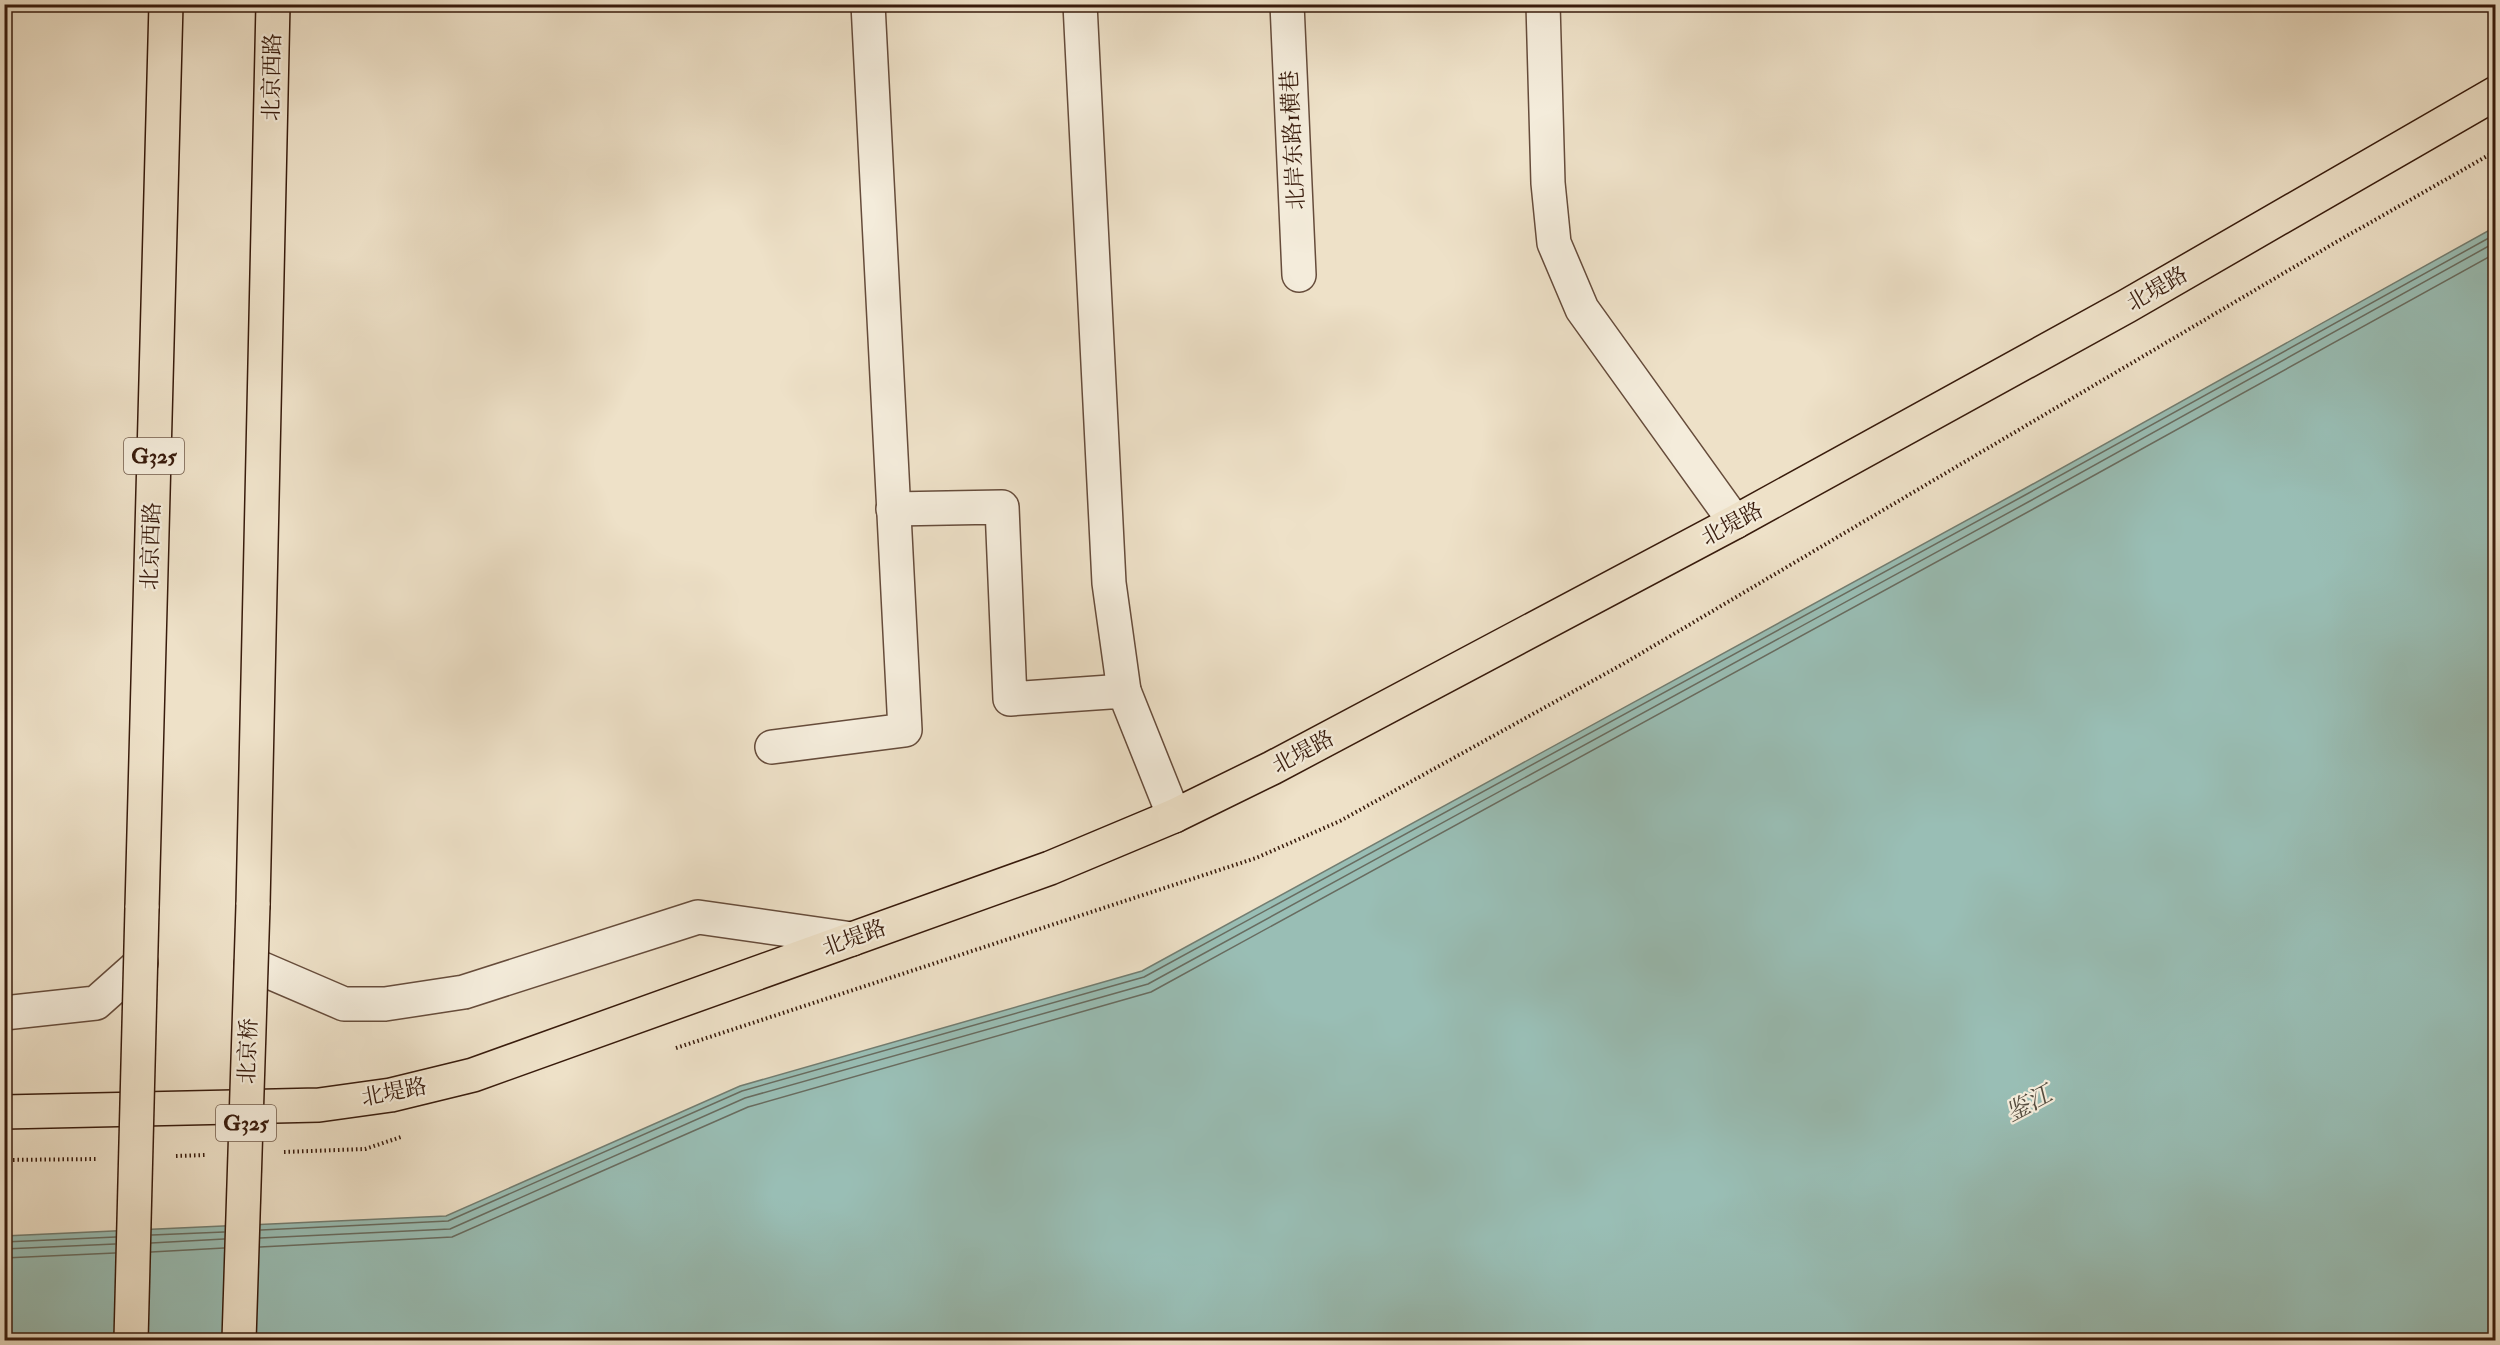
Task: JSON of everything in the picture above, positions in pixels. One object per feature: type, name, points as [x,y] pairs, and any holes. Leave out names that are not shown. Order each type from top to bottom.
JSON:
[{"type":"main road","name":"北京西路","points":[[141,963],[165,4]]},
{"type":"main road","name":"北京西路","points":[[253,905],[273,4]]},
{"type":"main road","name":"北堤路","points":[[4,1112],[320,1105],[391,1095],[473,1075],[1050,868],[1174,816],[1272,768],[1735,522],[2127,306],[2496,93]]},
{"type":"main road","name":"北京桥","points":[[239,1341],[253,905]]},
{"type":"main road","name":"G325","points":[[131,1341],[141,963]]},
{"type":"street","points":[[772,747],[904,730],[868,4]]},
{"type":"street","points":[[1080,4],[1109,583],[1124,690],[1174,816]]},
{"type":"street","name":"北岸东路1横巷","points":[[1287,4],[1299,275]]},
{"type":"street","points":[[1543,4],[1548,183],[1554,243],[1582,309],[1735,522]]},
{"type":"street","points":[[893,509],[1002,507],[1010,699],[1124,690]]},
{"type":"street","points":[[250,964],[344,1004],[385,1004],[464,992],[698,917],[852,939]]},
{"type":"street","points":[[4,1013],[96,1003],[141,963]]},
{"type":"water","name":"鉴江","points":[[2495,227],[2495,1340],[5,1340],[4,1236],[446,1216],[740,1086],[1142,971],[2024,489]]}]
